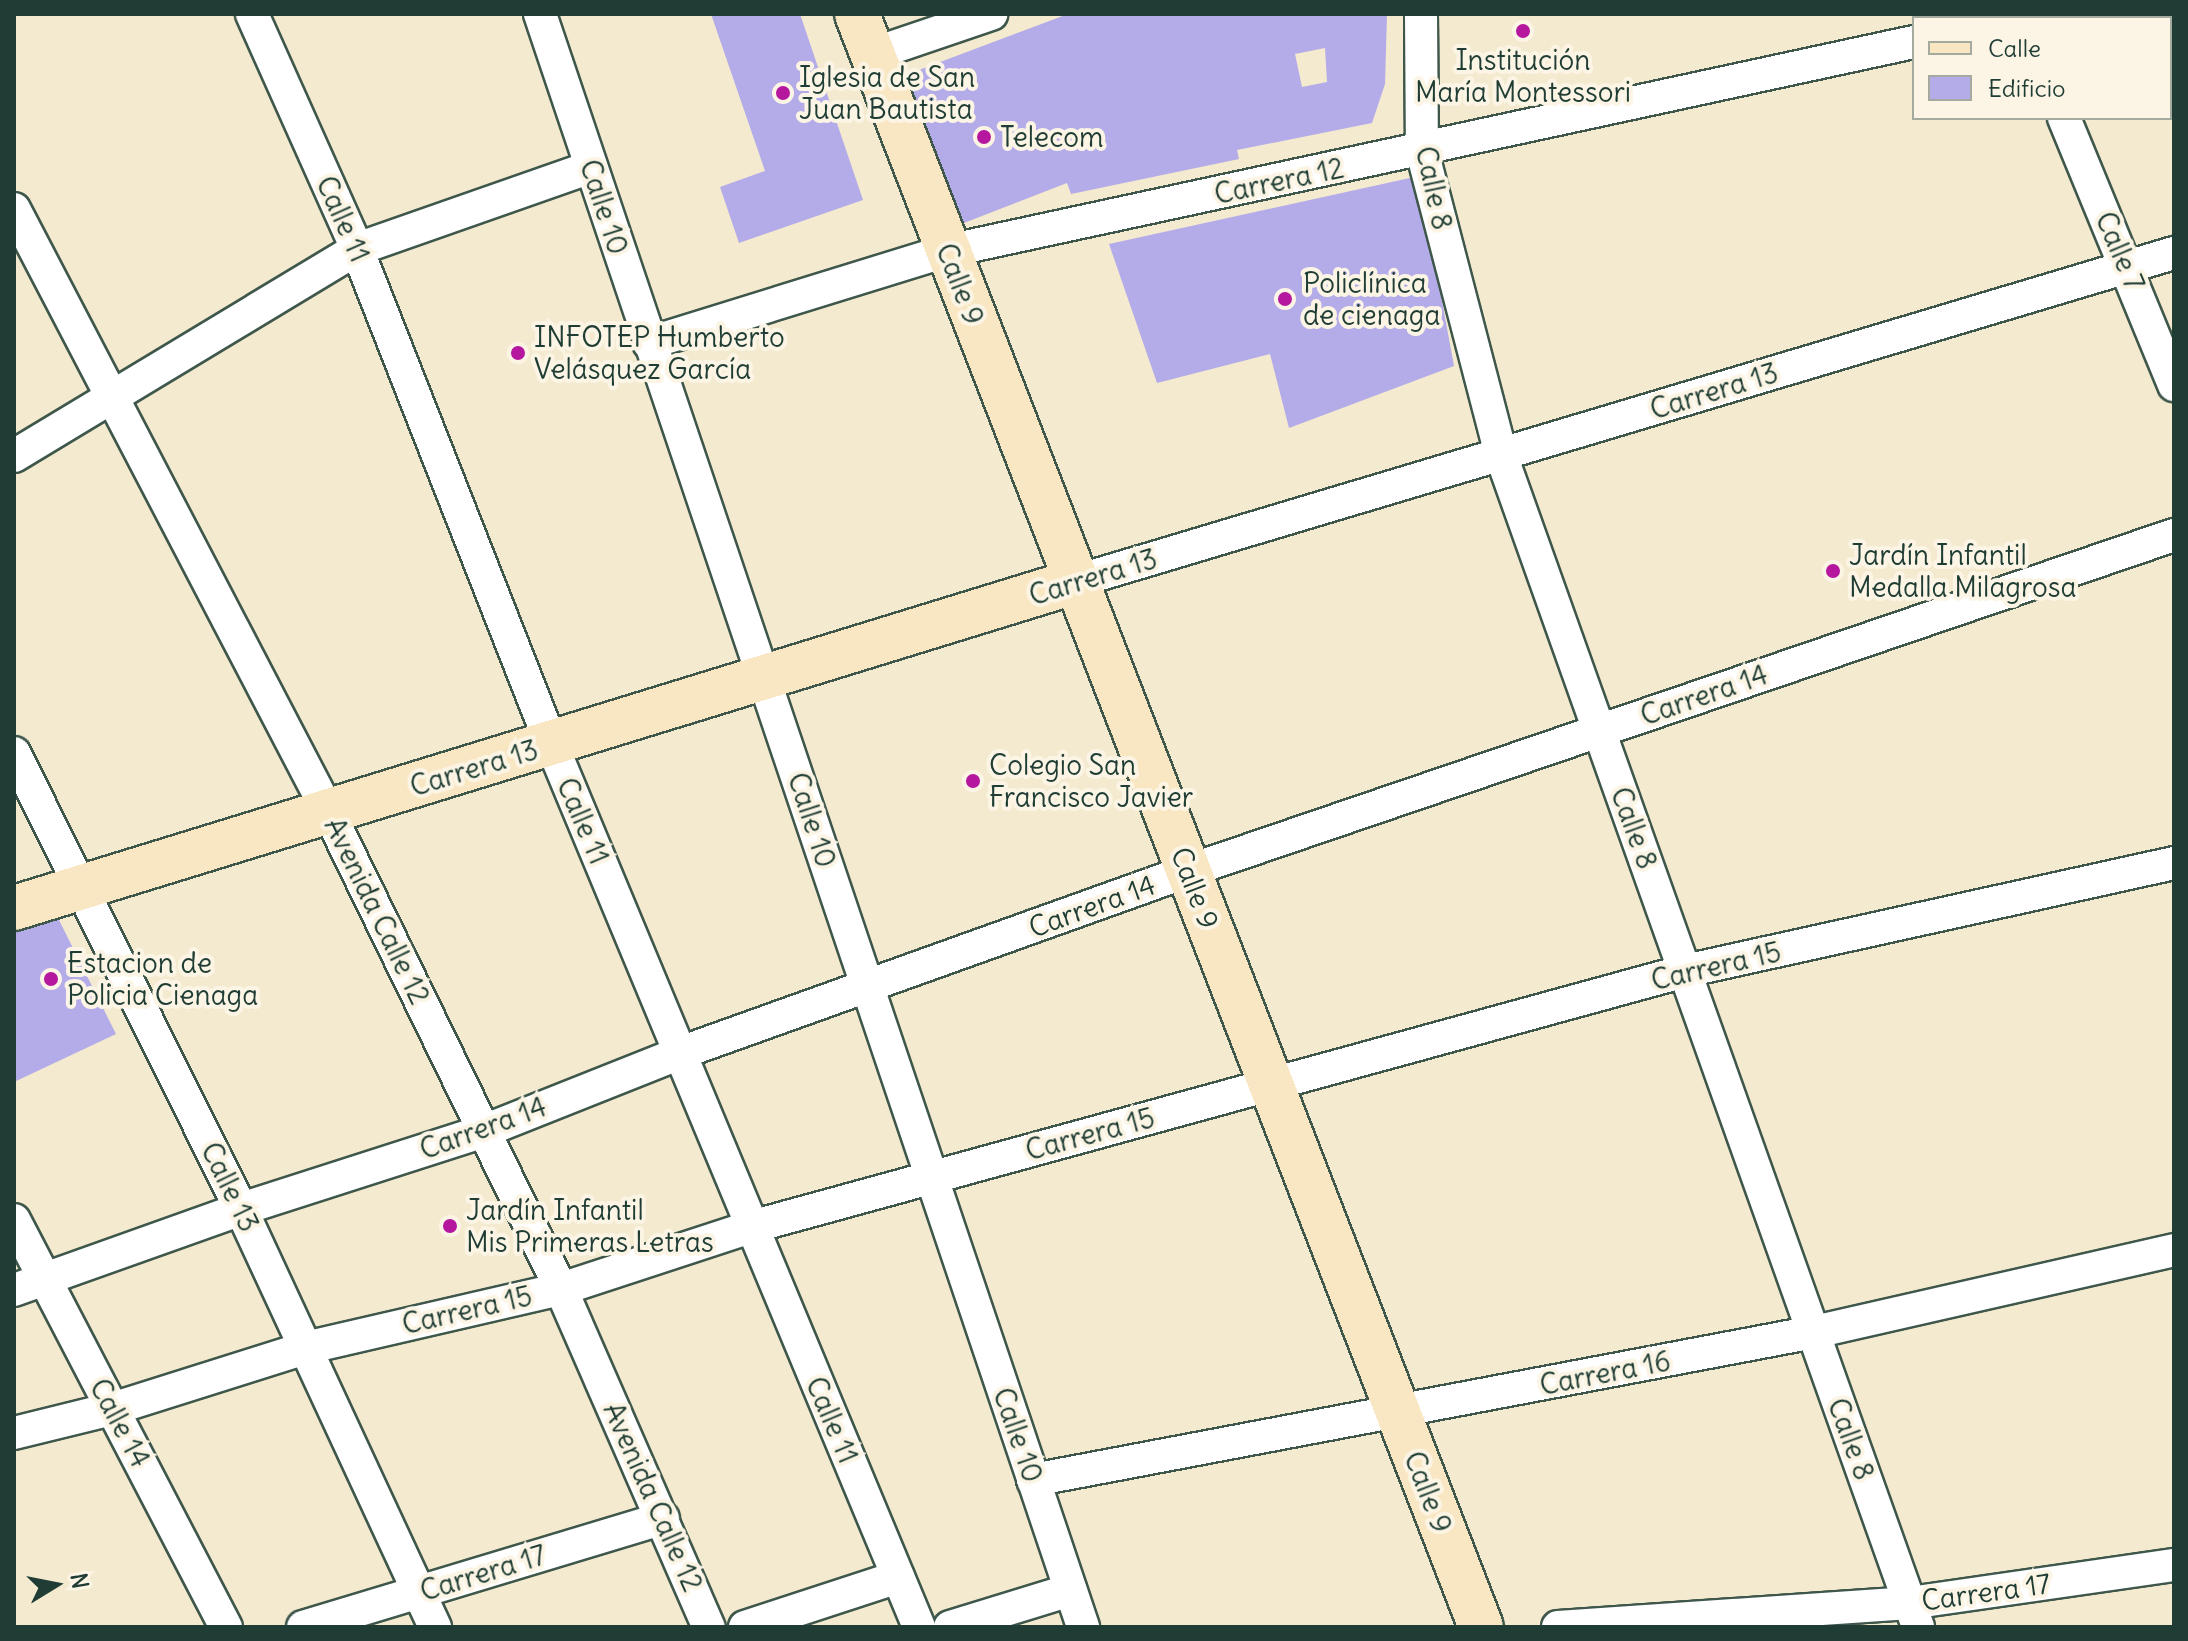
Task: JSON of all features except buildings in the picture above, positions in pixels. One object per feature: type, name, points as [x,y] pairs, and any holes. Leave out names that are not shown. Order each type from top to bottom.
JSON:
[{"type":"street","name":"Calle 11","points":[[252,14],[357,249],[551,743],[919,1627]]},
{"type":"street","name":"Calle 10","points":[[540,14],[1083,1627]]},
{"type":"street","points":[[865,34],[991,14]]},
{"type":"street","name":"Calle 8","points":[[1421,14],[1422,151],[1501,455],[1914,1615]]},
{"type":"street","name":"Calle 9","points":[[865,34],[1481,1627]]},
{"type":"street","name":"Carrera 12","points":[[649,343],[947,251],[1422,151],[1912,42]]},
{"type":"street","name":"Calle 7","points":[[2065,120],[2174,385]]},
{"type":"street","points":[[14,456],[357,249],[591,167]]},
{"type":"street","name":"Avenida Calle 12","points":[[14,209],[110,399],[329,813],[561,1289],[709,1627]]},
{"type":"street","name":"Carrera 13","points":[[14,908],[1077,581],[2174,253]]},
{"type":"street","name":"Carrera 14","points":[[14,1290],[241,1209],[484,1131],[680,1053],[1188,871],[2174,535]]},
{"type":"street","name":"Calle 13","points":[[14,753],[241,1209],[435,1627]]},
{"type":"street","name":"Carrera 15","points":[[14,1433],[112,1409],[305,1348],[561,1289],[751,1227],[1685,971],[2174,863]]},
{"type":"street","name":"Calle 14","points":[[14,1220],[226,1627]]},
{"type":"street","name":"Carrera 16","points":[[1033,1480],[1398,1414],[1814,1332],[2174,1250]]},
{"type":"street","name":"Carrera 17","points":[[303,1627],[663,1518]]},
{"type":"street","name":"Carrera 17","points":[[1558,1627],[1914,1615],[2174,1565]]},
{"type":"street","points":[[745,1627],[898,1577]]},
{"type":"street","points":[[950,1627],[1070,1590]]},
{"type":"place","name":"Institución María Montessori","points":[[1523,31]]},
{"type":"place","name":"Iglesia de San Juan Bautista","points":[[783,93]]},
{"type":"place","name":"Telecom","points":[[984,137]]},
{"type":"place","name":"Policlínica de cienaga","points":[[1285,299]]},
{"type":"place","name":"INFOTEP Humberto Velásquez García","points":[[518,353]]},
{"type":"place","name":"Jardín Infantil Medalla Milagrosa","points":[[1833,571]]},
{"type":"place","name":"Colegio San Francisco Javier","points":[[973,781]]},
{"type":"place","name":"Estacion de Policia Cienaga","points":[[51,979]]},
{"type":"place","name":"Jardín Infantil Mis Primeras Letras","points":[[450,1226]]}]
